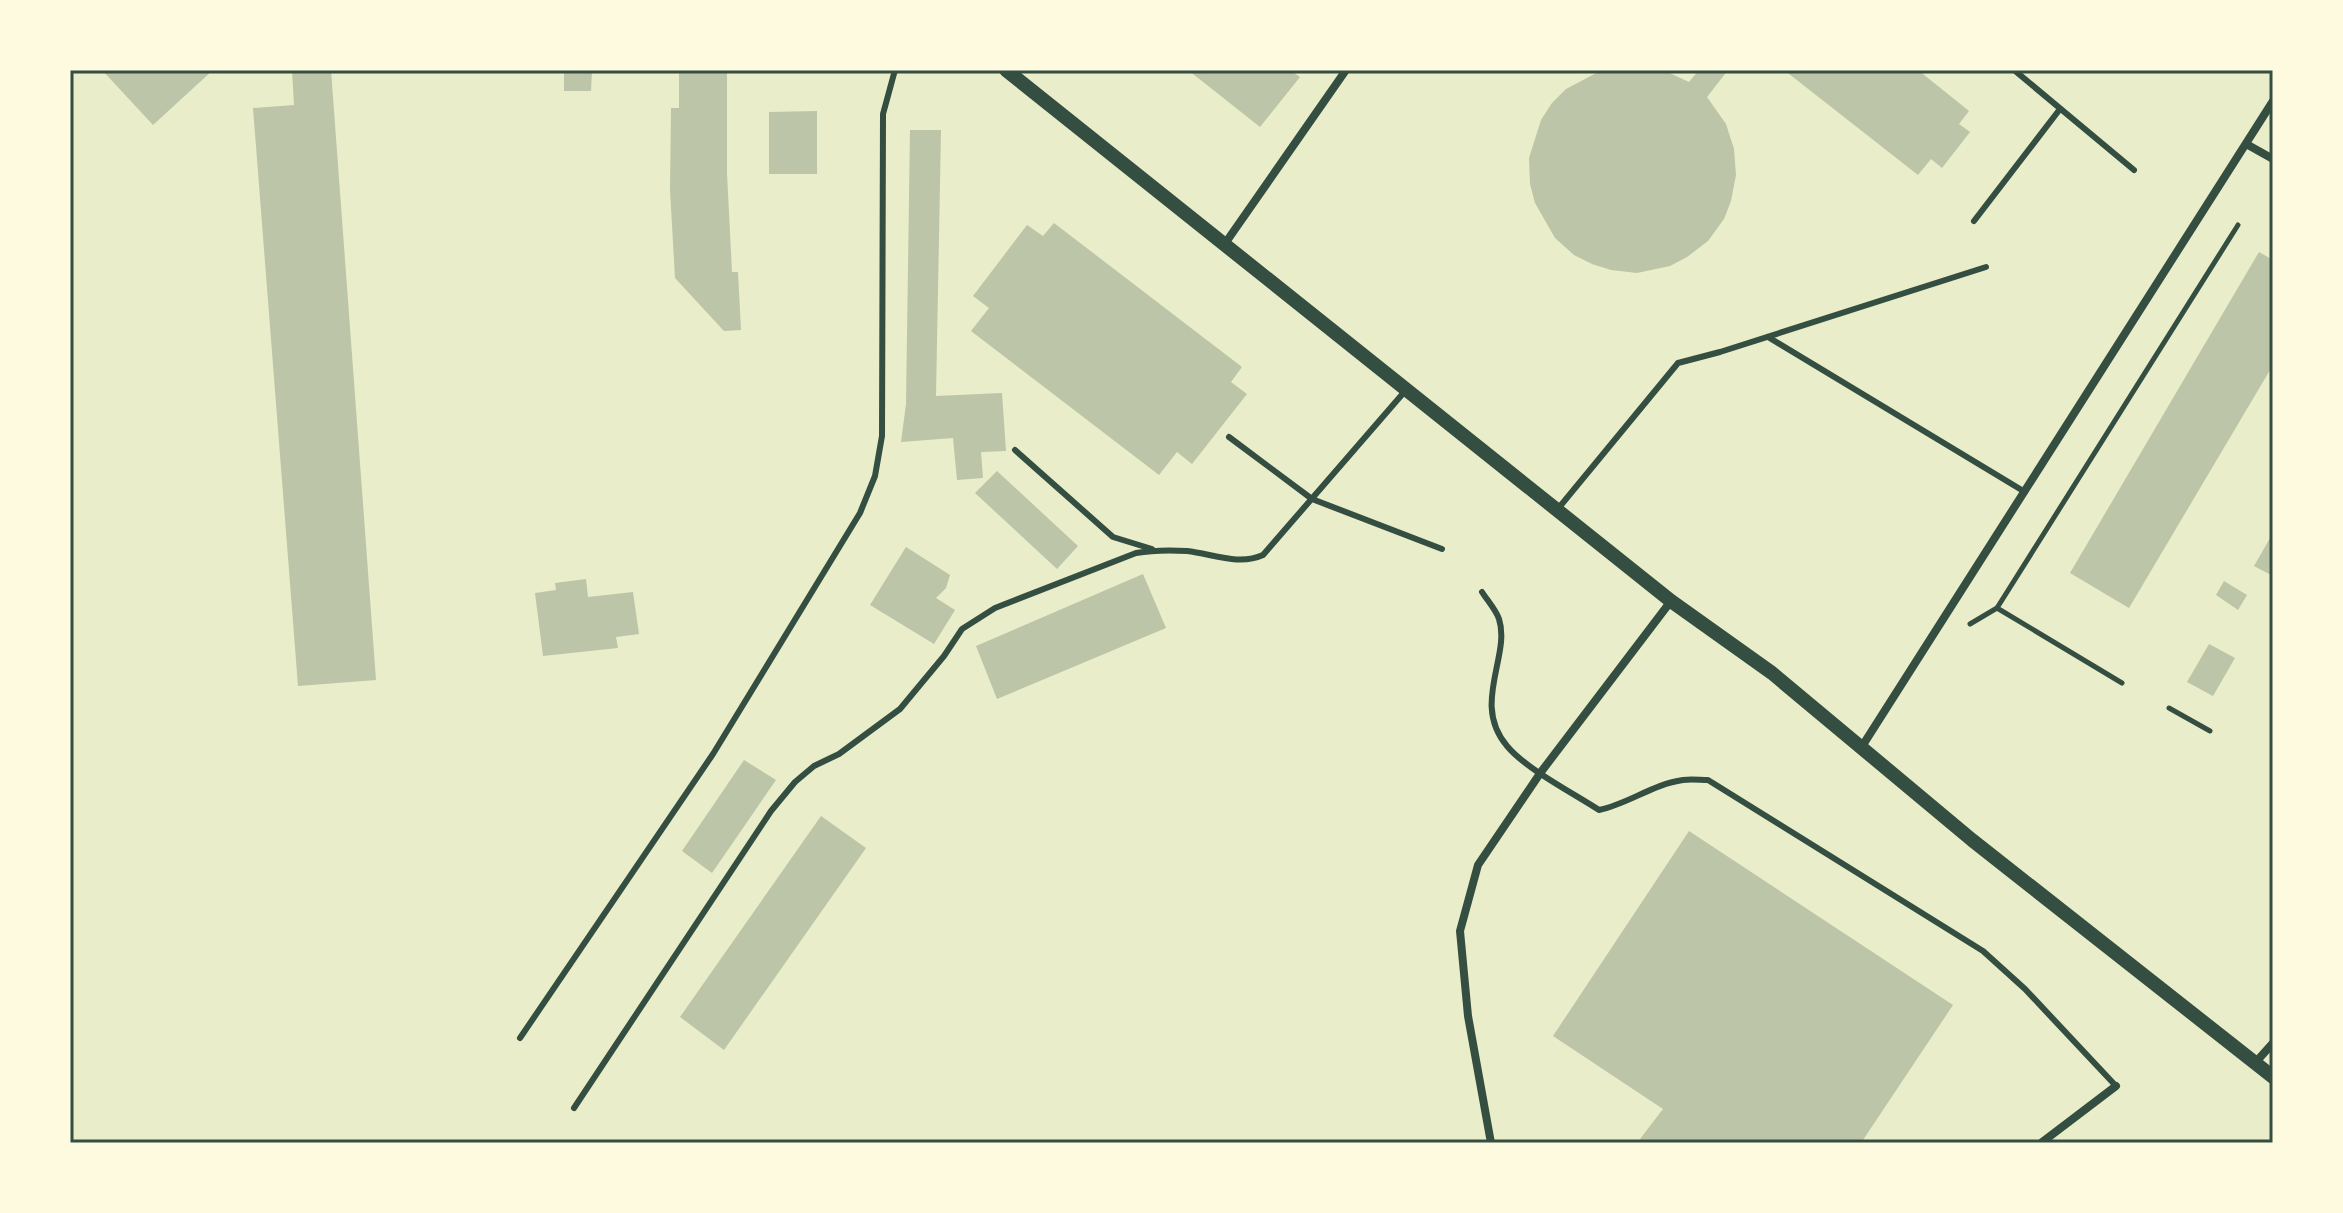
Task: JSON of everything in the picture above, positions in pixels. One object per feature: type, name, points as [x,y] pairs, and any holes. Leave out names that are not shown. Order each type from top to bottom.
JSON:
[{"type":"street","points":[[1006,70],[1671,601],[1772,673],[1972,840],[2273,1077]]},
{"type":"street","points":[[1224,245],[1346,70]]},
{"type":"street","points":[[1861,748],[2248,145],[2273,101]]},
{"type":"street","points":[[2248,145],[2273,159]]},
{"type":"street","points":[[1491,1143],[1468,1016],[1460,931],[1478,865],[1541,772],[1671,601]]},
{"type":"street","points":[[2255,1063],[2273,1043]]},
{"type":"street","points":[[2041,1143],[2116,1086]]},
{"type":"lane","points":[[520,1038],[713,754],[860,513],[875,476],[882,436],[883,114],[895,70]]},
{"type":"lane","points":[[2014,70],[2134,170]]},
{"type":"lane","points":[[1974,221],[2060,109]]},
{"type":"lane","points":[[1557,510],[1678,363],[1986,267]]},
{"type":"lane","points":[[1768,337],[2025,492]]},
{"type":"lane","points":[[1015,450],[1113,537],[1156,550],[1189,551],[1249,561],[1263,555],[1406,390]]},
{"type":"lane","points":[[1229,437],[1312,499],[1442,549]]},
{"type":"lane","points":[[574,1108],[771,811],[795,782],[814,766],[839,754],[877,728],[900,709],[962,629],[995,608],[1107,563],[1156,550]]},
{"type":"lane","points":[[1482,592],[1499,620],[1491,706],[1497,732],[1508,747],[1599,810],[1618,806],[1681,780],[1708,780],[1983,951],[2025,989],[2116,1086]]},
{"type":"path","points":[[2122,683],[1997,608],[2238,225]]},
{"type":"path","points":[[2169,708],[2210,731]]},
{"type":"building","points":[[102,70],[213,70],[153,125]]},
{"type":"building","points":[[292,70],[331,70],[376,680],[298,686],[253,108],[294,105]]},
{"type":"building","points":[[564,70],[592,70],[591,91],[564,91]]},
{"type":"building","points":[[679,70],[727,70],[727,173],[732,272],[738,272],[741,330],[724,331],[675,278],[670,190],[671,108],[679,108]]},
{"type":"building","points":[[1188,70],[1290,70],[1300,77],[1260,127]]},
{"type":"building","points":[[1602,70],[1663,70],[1689,82],[1699,70],[1728,70],[1707,97],[1726,124],[1734,149],[1736,175],[1731,201],[1724,219],[1708,241],[1670,266],[1637,273],[1592,264],[1574,255],[1555,238],[1535,203],[1530,184],[1529,158],[1541,120],[1566,89]]},
{"type":"building","points":[[1784,70],[1918,70],[1969,111],[1959,124],[1970,132],[1942,168],[1931,159],[1918,175]]},
{"type":"building","points":[[817,111],[817,174],[769,174],[769,112]]},
{"type":"building","points":[[910,130],[941,130],[936,396],[1002,393],[1006,451],[981,452],[983,478],[957,480],[953,438],[901,442],[906,404]]},
{"type":"building","points":[[1054,223],[1242,367],[1231,382],[1247,394],[1192,464],[1177,452],[1159,475],[971,331],[989,308],[973,296],[1027,225],[1043,236]]},
{"type":"building","points":[[2259,252],[2273,260],[2273,365],[2129,608],[2070,573]]},
{"type":"building","points":[[997,471],[1078,546],[1057,569],[975,493]]},
{"type":"building","points":[[2273,533],[2273,576],[2254,566]]},
{"type":"building","points":[[906,547],[950,575],[946,588],[936,598],[955,610],[934,644],[870,605]]},
{"type":"building","points":[[1143,574],[1166,628],[997,699],[976,646]]},
{"type":"building","points":[[586,579],[588,597],[633,592],[639,634],[616,637],[618,648],[543,656],[535,593],[556,590],[555,583]]},
{"type":"building","points":[[2224,581],[2247,595],[2238,610],[2216,595]]},
{"type":"building","points":[[2209,644],[2235,658],[2213,696],[2187,682]]},
{"type":"building","points":[[744,760],[776,780],[712,873],[682,851]]},
{"type":"building","points":[[821,816],[866,848],[724,1050],[680,1017]]},
{"type":"building","points":[[1689,831],[1953,1005],[1861,1143],[1647,1143],[1640,1139],[1663,1109],[1553,1036]]}]
